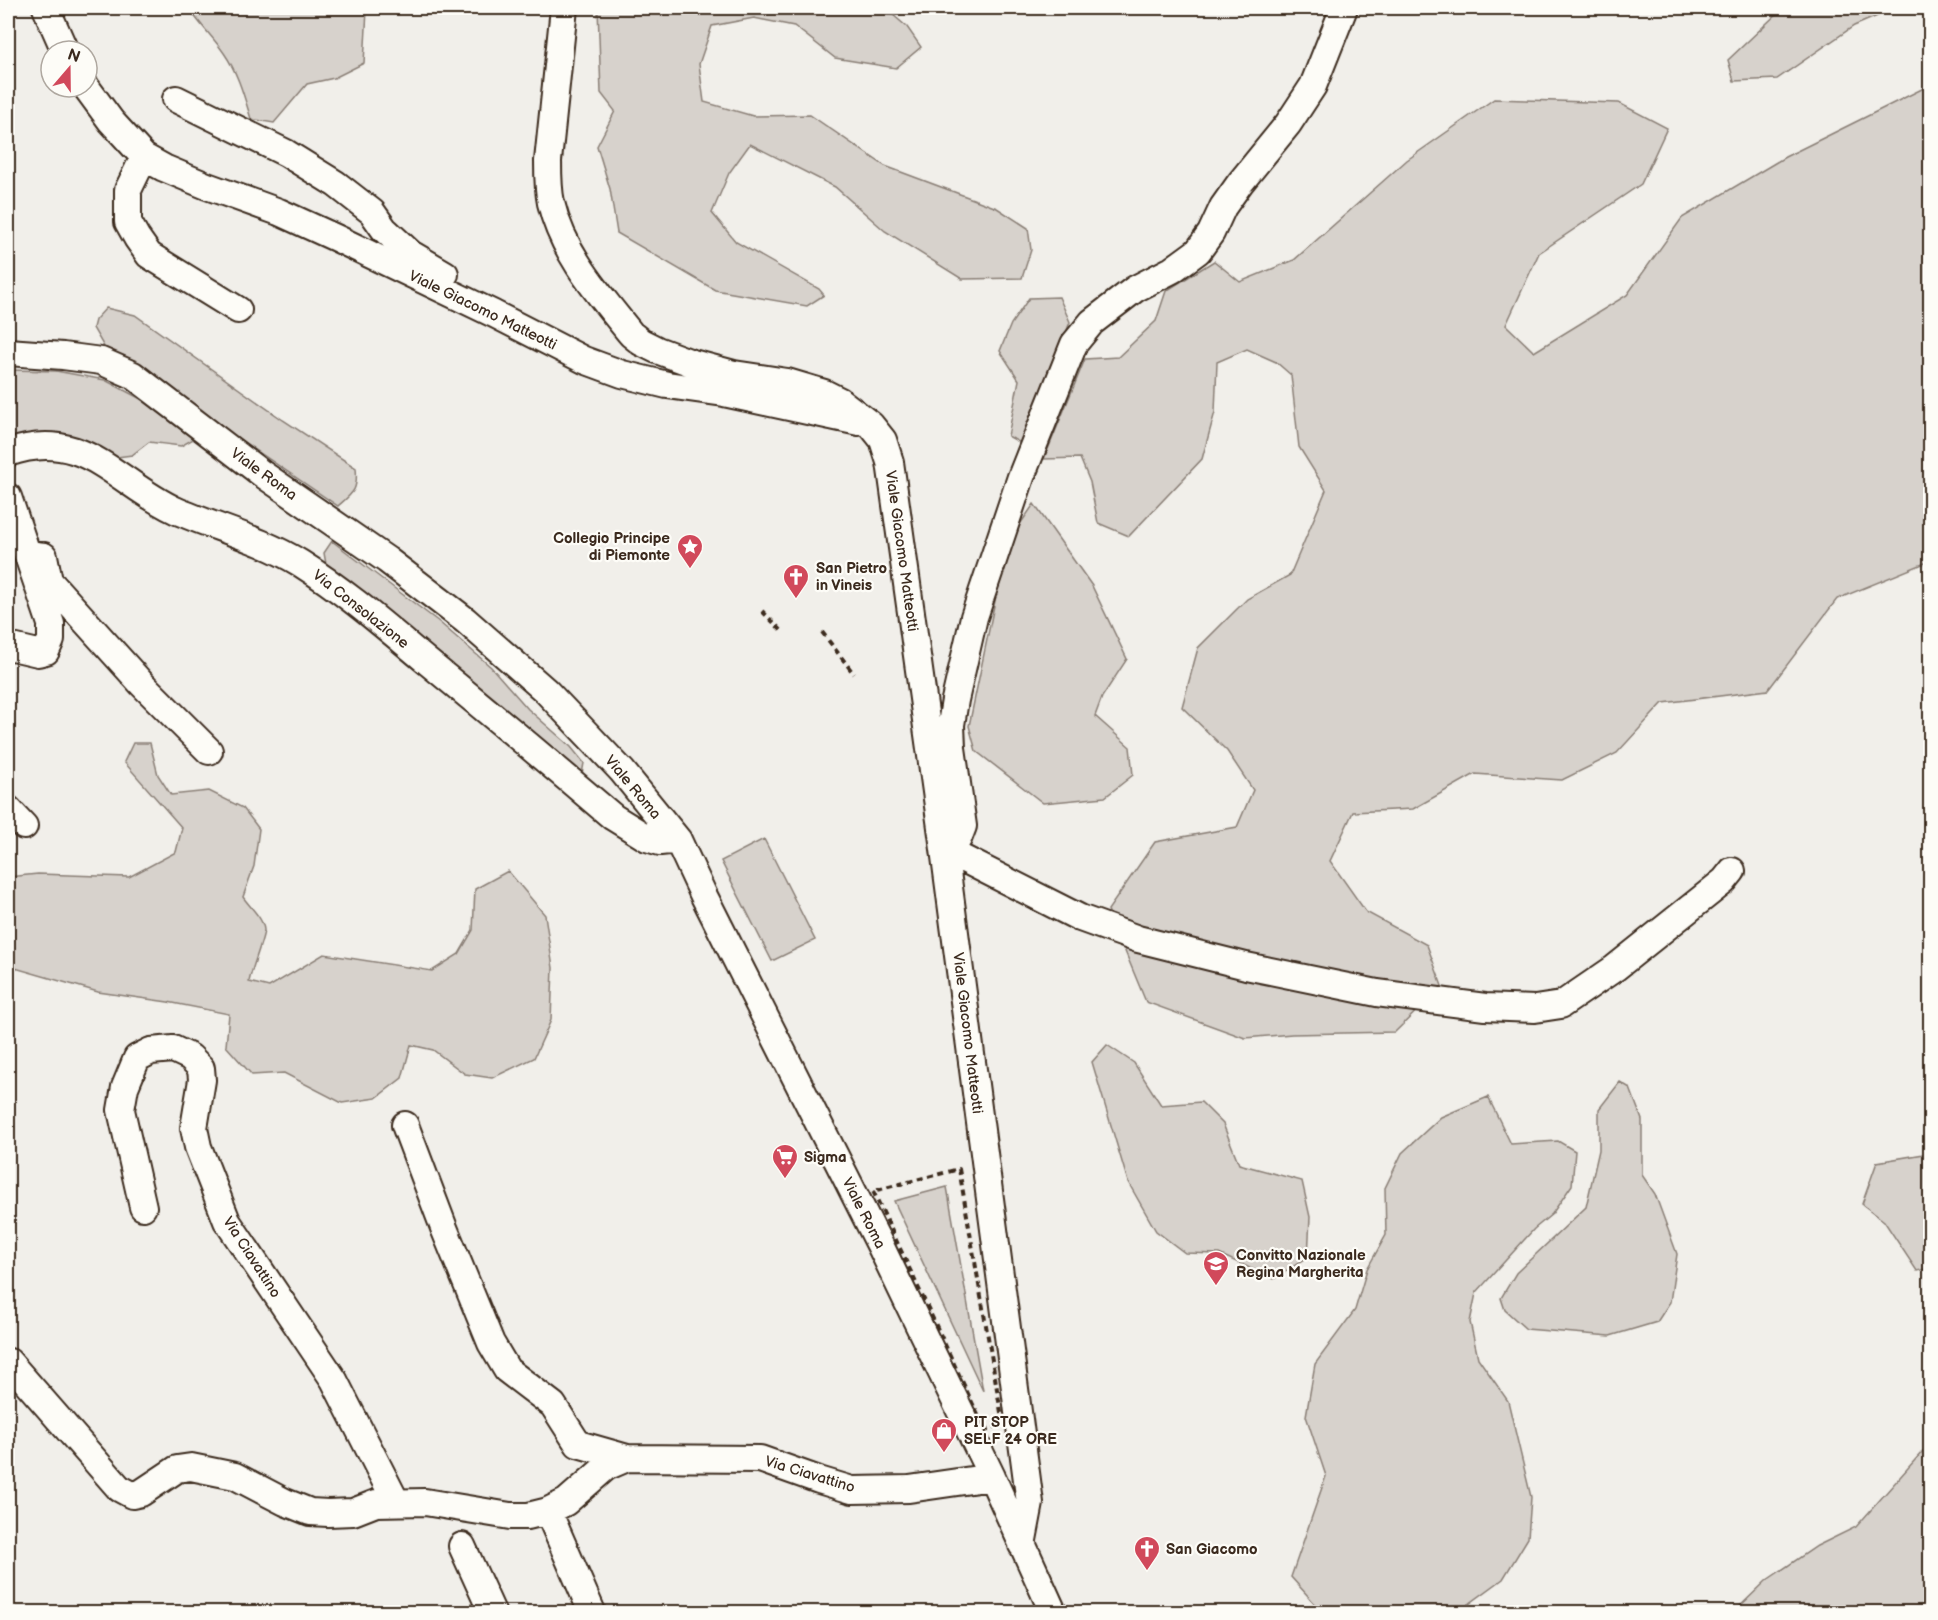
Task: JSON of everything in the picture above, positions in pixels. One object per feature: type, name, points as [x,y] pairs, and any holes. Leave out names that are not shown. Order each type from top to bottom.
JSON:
[{"type":"street","points":[[46,8],[60,39]]},
{"type":"street","points":[[564,8],[548,161],[548,183],[557,223],[581,270],[640,342],[700,365],[734,374],[787,382],[824,393],[840,401],[871,425]]},
{"type":"street","points":[[944,849],[958,840],[963,826],[951,725],[974,617],[1021,477],[1074,344],[1092,322],[1135,289],[1172,270],[1198,251],[1211,233],[1222,207],[1288,124],[1313,86],[1344,8]]},
{"type":"street","name":"Viale Giacomo Matteotti","points":[[95,99],[111,121],[144,156],[164,168],[279,212],[584,360],[622,374],[667,385],[724,393],[871,425],[883,440],[890,462],[944,849],[1030,1503],[1022,1545]]},
{"type":"street","points":[[176,99],[286,153],[336,184],[372,212],[384,229],[411,254],[447,275],[470,303]]},
{"type":"street","points":[[144,156],[128,190],[128,222],[137,238],[149,255],[238,310]]},
{"type":"street","name":"Viale Roma","points":[[8,352],[101,361],[133,375],[261,473],[387,560],[465,620],[546,691],[622,771],[678,840],[881,1247],[992,1477],[1050,1606]]},
{"type":"street","name":"Via Consolazione","points":[[8,453],[26,446],[68,448],[96,458],[142,491],[174,509],[260,543],[299,562],[353,601],[613,817],[647,838],[660,842],[678,840]]},
{"type":"street","points":[[8,496],[51,624],[51,640],[46,651],[38,653],[8,646]]},
{"type":"street","points":[[27,554],[44,556],[49,581],[142,684],[209,751]]},
{"type":"street","points":[[944,849],[1080,918],[1138,939],[1246,966],[1377,993],[1485,1006],[1535,1009],[1561,1005],[1615,968],[1724,881],[1732,871]]},
{"type":"street","name":"Via Ciavattino","points":[[143,1207],[121,1110],[125,1087],[137,1058],[151,1051],[173,1049],[190,1057],[201,1068],[202,1080],[194,1128],[198,1147],[227,1221],[334,1380],[396,1502]]},
{"type":"street","name":"Via Ciavattino","points":[[405,1125],[491,1343],[507,1370],[553,1405],[578,1444],[627,1458],[760,1459],[852,1490],[909,1489],[992,1477]]},
{"type":"street","name":"Via Ciavattino","points":[[9,1362],[119,1488],[132,1495],[141,1493],[177,1469],[191,1467],[236,1476],[285,1502],[310,1512],[353,1512],[376,1503],[425,1502],[510,1516],[528,1516],[548,1511],[566,1502],[606,1467],[627,1458]]},
{"type":"street","points":[[548,1511],[592,1612]]},
{"type":"street","points":[[462,1546],[492,1612]]},
{"type":"path","points":[[762,611],[783,632]]},
{"type":"path","points":[[822,632],[854,674]]},
{"type":"path","points":[[958,1169],[1003,1424],[985,1430],[873,1191],[958,1169]]},
{"type":"shaded area","points":[[189,8],[369,8],[367,10],[364,63],[334,78],[307,84],[274,123],[251,119],[229,61]]},
{"type":"shaded area","points":[[598,8],[885,8],[907,27],[921,47],[896,68],[835,58],[794,26],[754,18],[712,26],[699,64],[704,102],[753,116],[810,115],[885,166],[997,208],[1028,228],[1031,250],[1022,278],[962,279],[885,231],[835,187],[750,144],[729,173],[712,213],[736,242],[819,289],[824,295],[807,306],[715,290],[617,233],[610,189],[597,146],[615,111],[601,93]]},
{"type":"shaded area","points":[[1783,8],[1896,8],[1854,26],[1777,79],[1734,81],[1728,60]]},
{"type":"shaded area","points":[[1930,85],[1930,565],[1925,563],[1837,599],[1768,690],[1663,703],[1617,753],[1562,780],[1475,774],[1413,809],[1353,812],[1330,861],[1366,912],[1427,945],[1442,986],[1395,1032],[1292,1034],[1245,1038],[1146,1002],[1108,910],[1155,842],[1237,827],[1253,790],[1227,751],[1182,707],[1198,648],[1247,599],[1290,575],[1326,490],[1299,447],[1291,375],[1276,362],[1247,349],[1217,362],[1215,412],[1202,459],[1129,536],[1098,523],[1090,482],[1080,458],[1044,459],[1085,359],[1118,357],[1156,321],[1166,291],[1214,261],[1240,282],[1294,260],[1407,160],[1494,99],[1619,103],[1667,128],[1641,184],[1539,253],[1506,325],[1534,352],[1627,295],[1682,218],[1785,157]]},
{"type":"shaded area","points":[[1059,297],[1070,322],[1024,445],[1008,436],[1019,380],[1000,351],[1011,324],[1029,298]]},
{"type":"shaded area","points":[[106,308],[135,315],[283,420],[356,468],[354,490],[338,506],[104,347],[93,328],[95,320]]},
{"type":"shaded area","points":[[8,370],[56,371],[105,380],[192,426],[197,437],[181,446],[149,442],[132,455],[117,457],[49,434],[8,443]]},
{"type":"shaded area","points":[[1034,504],[1092,586],[1127,659],[1102,697],[1095,716],[1130,747],[1133,775],[1105,797],[1043,803],[976,751],[969,726],[1007,543]]},
{"type":"shaded area","points":[[332,541],[439,622],[491,667],[528,709],[571,747],[584,763],[582,774],[577,773],[327,570],[324,553]]},
{"type":"shaded area","points":[[133,743],[150,743],[158,775],[171,795],[209,791],[243,808],[259,829],[254,866],[243,897],[258,917],[264,930],[249,982],[269,987],[324,954],[432,971],[459,954],[473,930],[475,889],[508,871],[545,915],[553,968],[551,1020],[534,1058],[492,1078],[465,1074],[433,1050],[411,1045],[402,1078],[376,1098],[342,1103],[284,1073],[252,1075],[226,1046],[229,1014],[98,992],[8,966],[8,877],[38,874],[129,877],[176,852],[182,828],[124,762]]},
{"type":"shaded area","points":[[764,839],[815,940],[772,961],[721,861]]},
{"type":"shaded area","points":[[1107,1045],[1134,1063],[1161,1105],[1201,1102],[1223,1124],[1239,1164],[1302,1181],[1310,1217],[1308,1257],[1274,1279],[1219,1254],[1185,1253],[1156,1231],[1128,1182],[1092,1062]]},
{"type":"shaded area","points":[[1620,1082],[1630,1088],[1642,1120],[1642,1175],[1655,1194],[1677,1254],[1670,1302],[1657,1322],[1610,1336],[1526,1329],[1505,1310],[1501,1298],[1516,1273],[1586,1207],[1599,1150],[1599,1109]]},
{"type":"shaded area","points":[[1488,1097],[1511,1144],[1558,1141],[1575,1151],[1572,1185],[1552,1214],[1534,1229],[1476,1293],[1470,1322],[1478,1358],[1508,1401],[1531,1497],[1528,1538],[1503,1579],[1462,1609],[1453,1612],[1316,1612],[1317,1606],[1291,1577],[1326,1476],[1306,1416],[1315,1364],[1355,1310],[1367,1269],[1386,1235],[1385,1188],[1402,1153],[1441,1117]]},
{"type":"shaded area","points":[[1930,1153],[1930,1268],[1917,1271],[1884,1221],[1862,1204],[1877,1162]]},
{"type":"shaded area","points":[[947,1187],[983,1391],[894,1201]]},
{"type":"shaded area","points":[[1930,1443],[1930,1612],[1734,1612],[1767,1580],[1817,1546],[1856,1527]]},
{"type":"place","name":"Collegio Principe di Piemonte","points":[[690,570]]},
{"type":"place","name":"San Pietro in Vineis","points":[[796,600]]},
{"type":"place","name":"Sigma","points":[[785,1180]]},
{"type":"place","name":"Convitto Nazionale Regina Margherita","points":[[1216,1287]]},
{"type":"place","name":"PIT STOP SELF 24 ORE","points":[[944,1454]]},
{"type":"place","name":"San Giacomo","points":[[1147,1572]]}]
